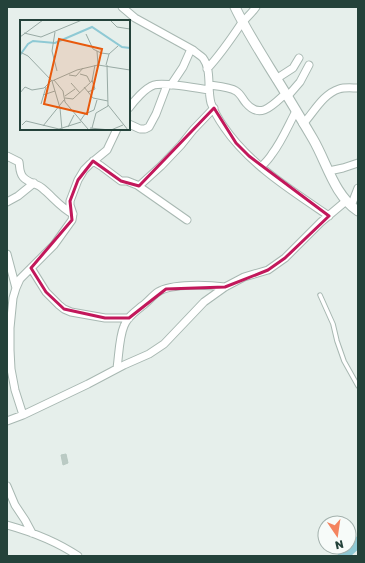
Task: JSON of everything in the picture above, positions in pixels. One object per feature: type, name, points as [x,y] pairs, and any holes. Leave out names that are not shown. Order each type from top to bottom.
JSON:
[{"type":"street","points":[[122,7],[135,18],[191,49],[202,57],[207,69],[211,103],[236,144],[261,167],[329,216]]},
{"type":"street","points":[[235,7],[259,51],[304,124],[329,171],[352,206]]},
{"type":"street","points":[[207,69],[219,55],[242,22],[253,12],[256,7]]},
{"type":"street","points":[[130,124],[140,129],[149,127],[169,85],[182,67],[191,49]]},
{"type":"street","points":[[276,79],[293,68],[299,58]]},
{"type":"street","points":[[130,107],[139,96],[153,85],[209,88],[221,86],[237,91],[254,111],[261,111],[268,108],[286,95],[300,82],[309,65]]},
{"type":"street","points":[[304,124],[328,95],[338,89],[346,87],[358,88]]},
{"type":"street","points":[[139,186],[161,166],[214,108]]},
{"type":"street","points":[[261,167],[272,154],[285,134],[296,111]]},
{"type":"street","points":[[23,415],[15,390],[11,369],[10,328],[13,298],[16,288],[20,279],[54,245],[72,220],[73,214],[70,201],[78,180],[84,170],[107,150],[117,130]]},
{"type":"street","points":[[7,156],[19,162],[21,176],[29,182],[41,187],[60,205],[73,214]]},
{"type":"street","points":[[93,161],[121,181],[132,182],[139,186],[187,220]]},
{"type":"street","points":[[329,171],[358,163]]},
{"type":"street","points":[[7,202],[34,184]]},
{"type":"street","points":[[7,421],[23,415],[88,384],[117,368],[149,354],[164,344],[204,302],[225,287],[244,277],[268,270],[285,258],[329,216],[352,206],[358,188]]},
{"type":"street","points":[[7,254],[16,288]]},
{"type":"street","points":[[31,268],[46,292],[64,309],[71,312],[105,318],[129,318]]},
{"type":"street","points":[[117,368],[124,325],[130,315],[159,291],[177,287],[225,287]]},
{"type":"street","points":[[7,486],[15,505],[32,533]]},
{"type":"street","points":[[7,525],[43,537],[78,556]]},
{"type":"lane","points":[[320,295],[333,324],[344,361],[358,386]]},
{"type":"highlighted area","points":[[214,108],[236,143],[249,156],[329,216],[285,258],[268,270],[225,287],[166,289],[129,318],[105,318],[64,309],[46,292],[31,268],[72,220],[70,201],[78,180],[93,161],[121,181],[139,186]]},
{"type":"building","points":[[66,454],[68,463],[63,465],[61,455]]},
{"type":"waterway","points":[[343,556],[358,542]]}]
